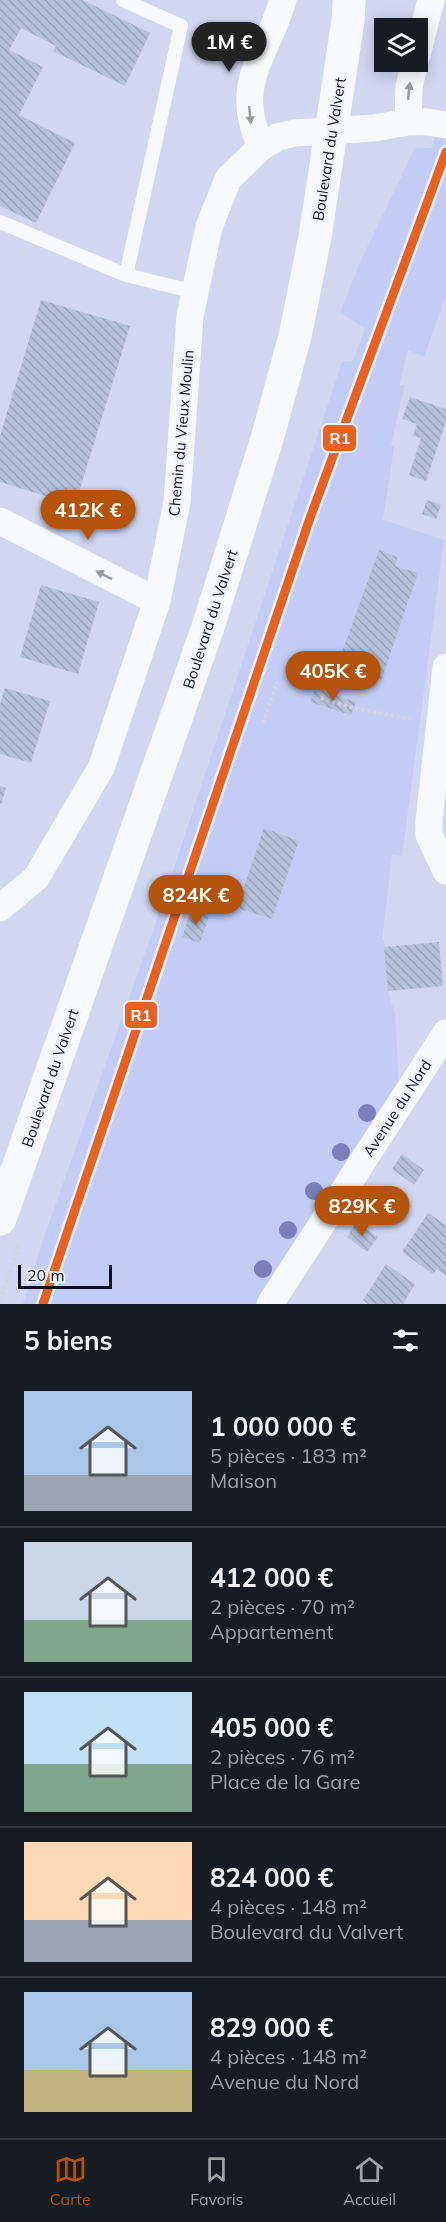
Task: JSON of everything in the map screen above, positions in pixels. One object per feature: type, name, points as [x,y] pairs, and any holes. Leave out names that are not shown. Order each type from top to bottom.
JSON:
[{"type":"main road","name":"Boulevard du Valvert","points":[[0,1219],[208,627],[273,416],[295,336],[315,237],[349,11]]},
{"type":"street","points":[[283,0],[279,16],[251,76],[249,110],[252,129],[261,147],[278,137],[295,134],[374,128],[408,122],[446,124]]},
{"type":"street","points":[[426,18],[431,0]]},
{"type":"street","points":[[408,122],[409,87],[413,72]]},
{"type":"street","name":"Chemin du Vieux Moulin","points":[[0,908],[36,878],[101,768],[157,601],[177,502],[190,316],[209,226],[228,179],[261,147]]},
{"type":"street","points":[[0,521],[157,601]]},
{"type":"street","points":[[446,667],[429,821],[429,835],[446,871]]},
{"type":"street","name":"Avenue du Nord","points":[[270,1304],[446,1033]]},
{"type":"lane","points":[[123,0],[183,22],[126,275]]},
{"type":"lane","points":[[0,222],[126,275],[195,292]]},
{"type":"path","points":[[263,723],[277,682]]},
{"type":"path","points":[[321,698],[354,708],[413,719]]},
{"type":"shaded area","points":[[446,109],[446,295],[424,357],[408,350],[399,385],[405,385],[391,445],[394,447],[383,520],[444,540],[402,856],[392,855],[382,940],[384,940],[389,996],[395,1013],[399,1087],[258,1304],[23,1304],[42,1243],[155,925],[342,362],[353,361],[365,328],[340,313],[361,260],[415,148],[431,148]]},
{"type":"building","points":[[0,0],[83,0],[150,33],[125,86],[53,51],[56,46],[21,28],[9,50],[43,67],[19,115],[75,143],[36,223],[0,206]]},
{"type":"building","points":[[41,300],[130,326],[75,505],[0,482],[0,436]]},
{"type":"building","points":[[410,397],[446,409],[446,422],[426,481],[409,475],[421,438],[413,436],[417,424],[402,419]]},
{"type":"building","points":[[427,500],[441,505],[436,519],[422,514]]},
{"type":"building","points":[[379,550],[398,557],[395,566],[418,573],[381,681],[337,666]]},
{"type":"building","points":[[41,585],[99,602],[78,674],[20,657]]},
{"type":"building","points":[[321,667],[335,671],[330,689],[316,684]]},
{"type":"building","points":[[5,688],[50,701],[31,763],[0,754],[0,704]]},
{"type":"building","points":[[315,688],[356,702],[351,715],[310,702]]},
{"type":"building","points":[[0,786],[6,788],[1,805],[0,804]]},
{"type":"building","points":[[264,828],[299,841],[272,919],[237,908]]},
{"type":"building","points":[[191,910],[209,916],[200,943],[182,937]]},
{"type":"building","points":[[439,942],[443,986],[388,991],[384,947]]},
{"type":"building","points":[[402,1154],[424,1170],[414,1185],[392,1169]]},
{"type":"building","points":[[428,1213],[446,1225],[446,1276],[437,1269],[433,1274],[402,1252]]},
{"type":"building","points":[[356,1222],[378,1237],[367,1252],[347,1237]]},
{"type":"building","points":[[386,1264],[415,1284],[403,1304],[368,1304],[363,1300]]},
{"type":"transit line","name":"R1","points":[[43,1304],[310,518],[446,152]]}]
